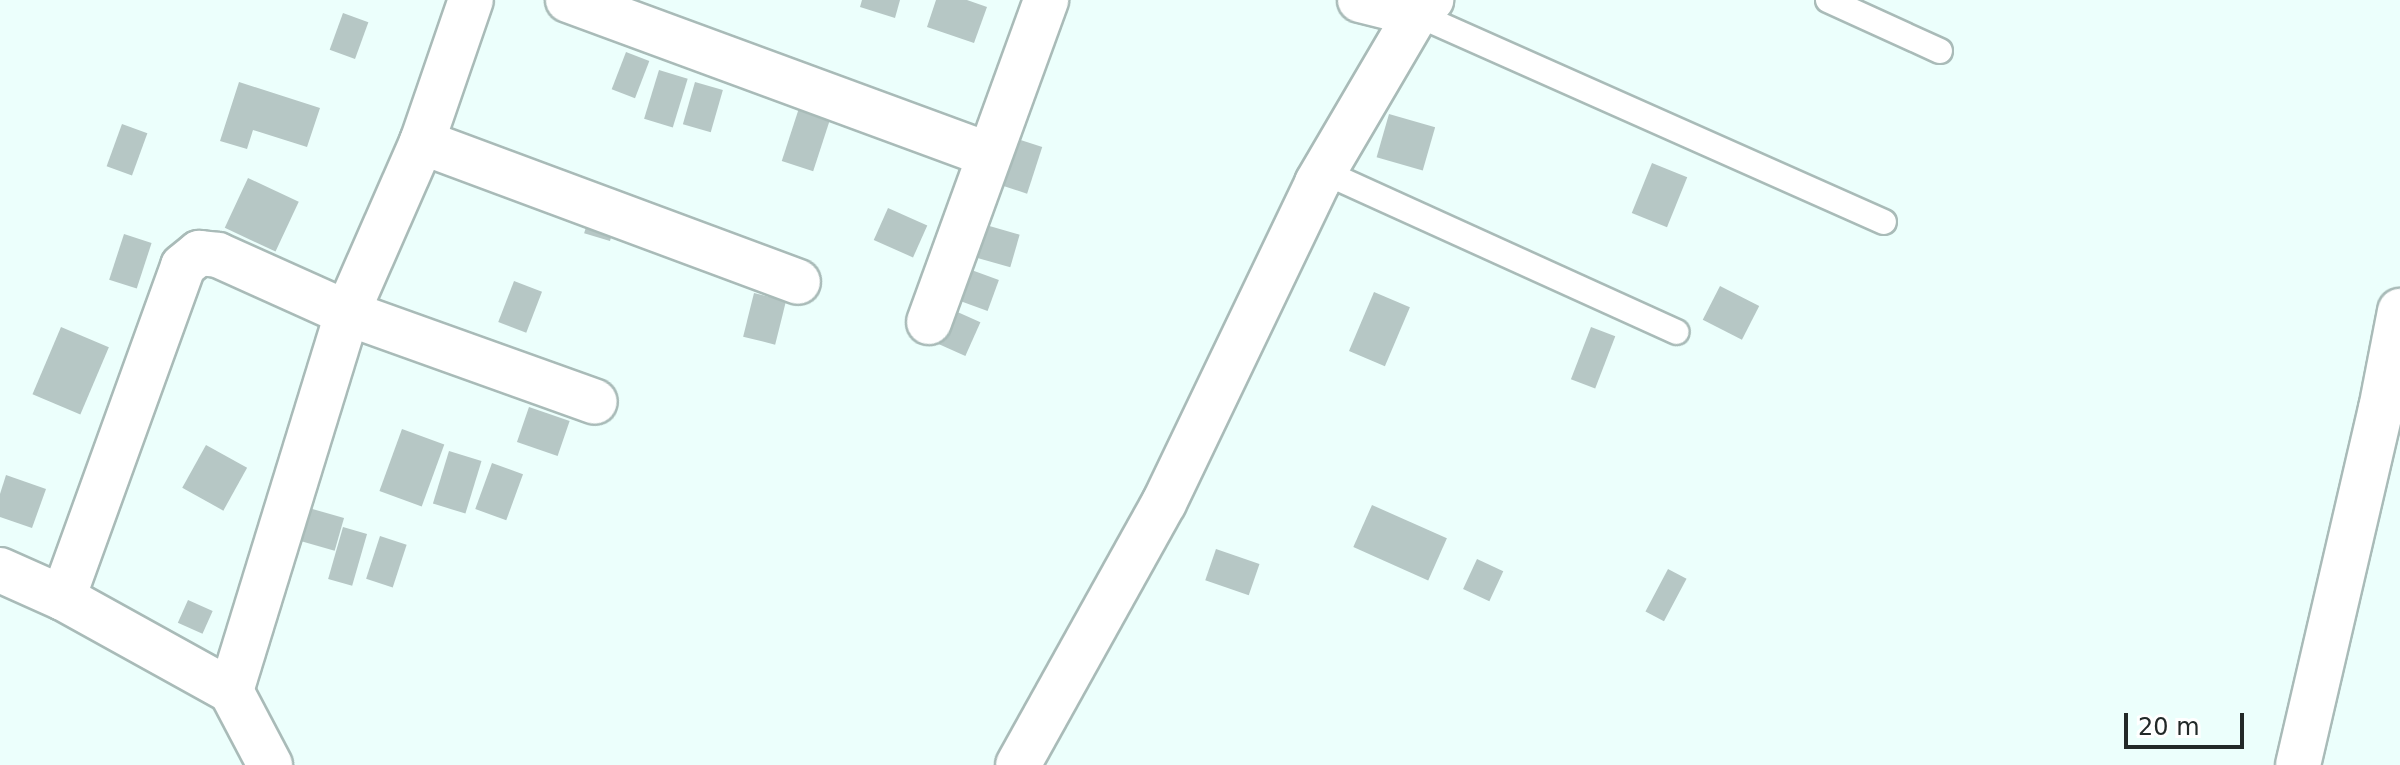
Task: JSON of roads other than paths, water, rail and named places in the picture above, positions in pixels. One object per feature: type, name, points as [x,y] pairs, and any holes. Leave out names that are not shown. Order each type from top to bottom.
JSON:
[{"type":"street","points":[[231,691],[347,313],[422,142],[471,0]]},
{"type":"street","points":[[568,0],[987,154]]},
{"type":"street","points":[[929,322],[987,154],[1046,0]]},
{"type":"street","points":[[1018,765],[1164,503],[1324,172],[1424,7],[1360,0]]},
{"type":"street","points":[[422,142],[798,282]]},
{"type":"street","points":[[63,598],[183,266],[199,253],[218,255],[347,313],[595,402]]},
{"type":"street","points":[[2298,765],[2400,311]]},
{"type":"street","points":[[0,570],[63,598],[231,691],[270,765]]},
{"type":"lane","points":[[1828,0],[1940,51]]},
{"type":"lane","points":[[1424,7],[1884,222]]},
{"type":"lane","points":[[1324,172],[1676,332]]}]
